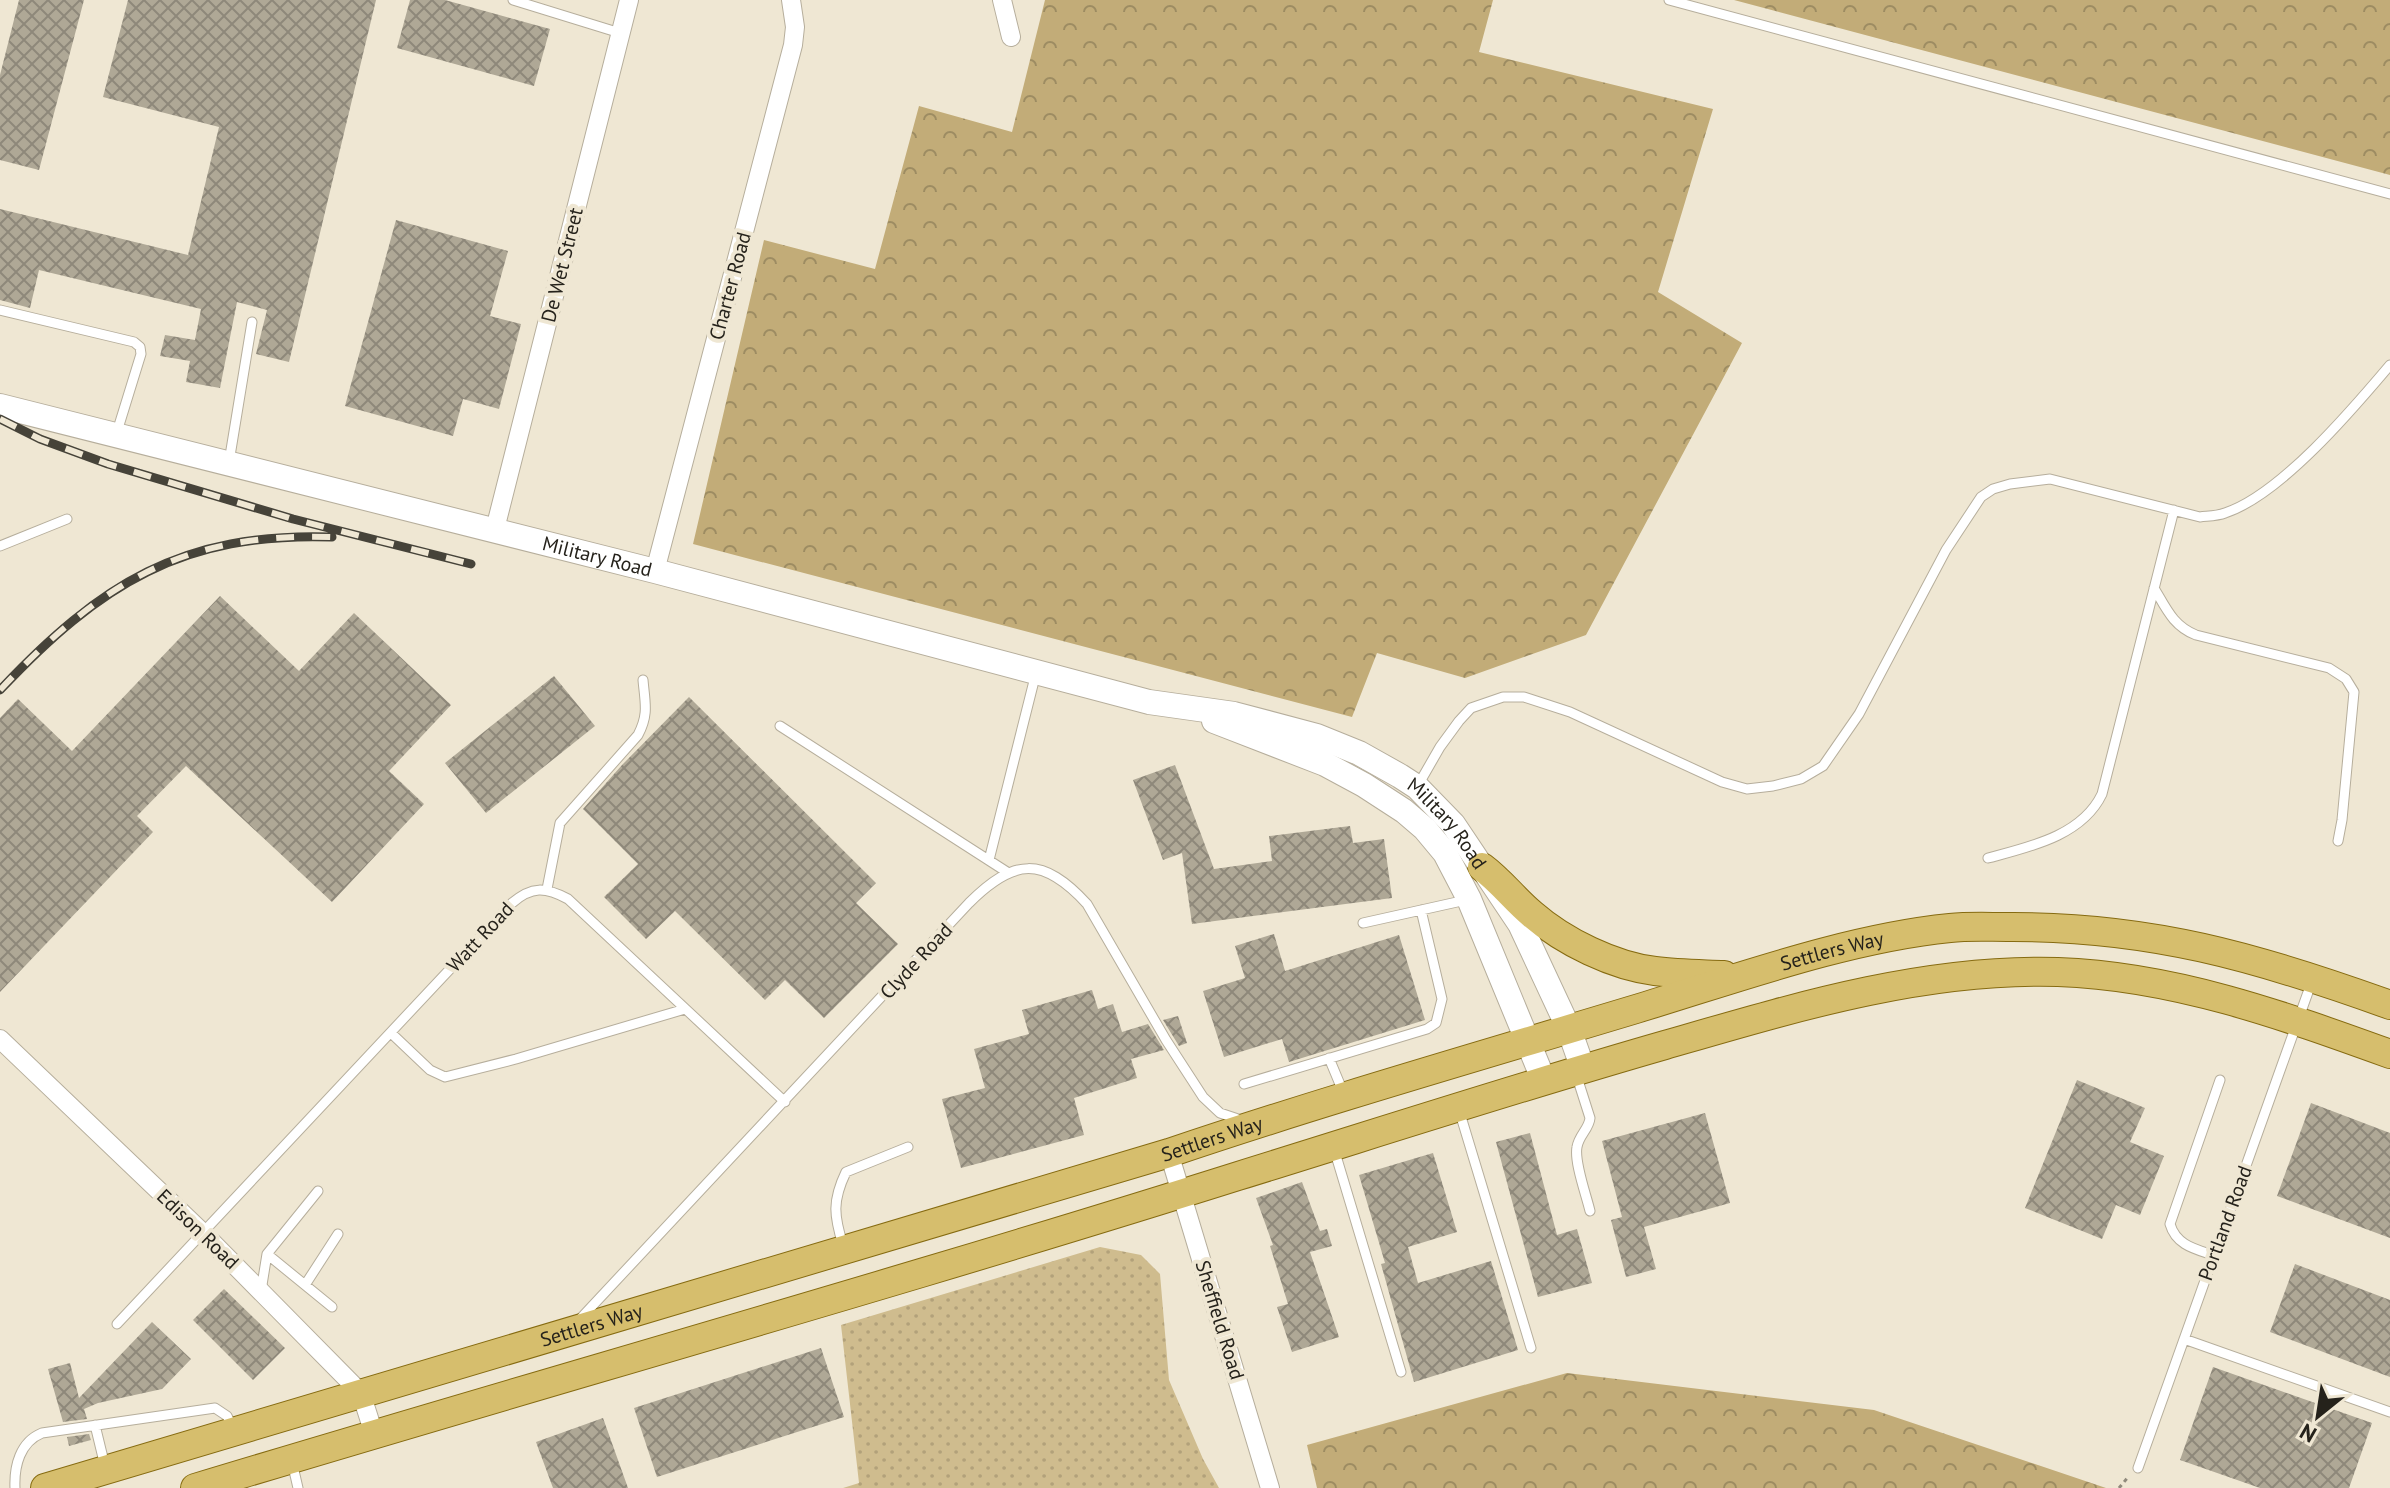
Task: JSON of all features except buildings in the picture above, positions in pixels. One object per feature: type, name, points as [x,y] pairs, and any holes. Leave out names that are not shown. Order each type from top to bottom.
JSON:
[{"type":"main road","points":[[1482,867],[1502,882],[1532,914],[1564,936],[1609,959],[1652,971],[1747,975]]},
{"type":"main road","name":"Settlers Way","points":[[45,1488],[1169,1153],[1747,975],[1866,942],[1950,927],[2063,926],[2130,933],[2250,957],[2390,1005]]},
{"type":"main road","points":[[195,1488],[1182,1194],[1579,1070],[1800,1006],[1879,988],[1996,974],[2058,972],[2125,978],[2234,1000],[2390,1054]]},
{"type":"street","name":"De Wet Street","points":[[495,529],[629,0]]},
{"type":"street","name":"Charter Road","points":[[655,571],[793,45],[795,27],[791,0]]},
{"type":"street","points":[[1002,0],[1011,37]]},
{"type":"street","name":"Military Road","points":[[0,406],[495,529],[1149,702],[1234,714],[1317,736],[1359,753],[1417,787],[1453,824],[1520,924],[1569,1029],[1579,1070]]},
{"type":"street","name":"Military Road","points":[[1195,710],[1233,730],[1325,764],[1364,785],[1425,829],[1445,853],[1469,899],[1544,1081]]},
{"type":"street","name":"Edison Road","points":[[0,1039],[204,1234],[361,1393],[374,1434]]},
{"type":"street","name":"Sheffield Road","points":[[1169,1153],[1270,1488]]},
{"type":"lane","points":[[513,0],[620,33]]},
{"type":"lane","points":[[1669,0],[2390,194]]},
{"type":"lane","points":[[0,310],[134,342],[140,347],[141,354],[116,435]]},
{"type":"lane","points":[[229,462],[252,322]]},
{"type":"lane","points":[[1404,811],[1459,721],[1471,708],[1503,697],[1524,697],[1570,712],[1667,759],[1747,789],[1801,779],[1823,766],[1859,714],[1946,550],[1981,497],[2010,484],[2050,479],[2200,517],[2222,514],[2247,504],[2279,482],[2364,396],[2390,365]]},
{"type":"lane","points":[[1988,858],[2041,845],[2094,810],[2102,794],[2174,510]]},
{"type":"lane","points":[[0,546],[67,519]]},
{"type":"lane","points":[[2154,588],[2173,622],[2183,630],[2329,668],[2346,679],[2354,692],[2338,841]]},
{"type":"lane","points":[[989,860],[1036,671]]},
{"type":"lane","points":[[643,680],[647,714],[643,725],[638,735],[560,823],[547,889],[568,899],[785,1102]]},
{"type":"lane","points":[[780,726],[1007,872],[1030,868],[1050,873],[1073,889],[1087,904],[1203,1097],[1220,1113],[1254,1125]]},
{"type":"lane","name":"Clyde Road","points":[[571,1329],[969,903],[990,882],[1007,872]]},
{"type":"lane","name":"Watt Road","points":[[117,1324],[512,903],[532,890],[547,889]]},
{"type":"lane","points":[[1363,923],[1469,899]]},
{"type":"lane","points":[[1244,1084],[1427,1029],[1436,1023],[1442,999],[1421,910]]},
{"type":"lane","name":"Portland Road","points":[[2138,1468],[2313,977]]},
{"type":"lane","points":[[391,1033],[430,1070],[445,1077],[685,1009]]},
{"type":"lane","points":[[1329,1058],[1346,1097]]},
{"type":"lane","points":[[1579,1070],[1590,1124],[1581,1135],[1576,1151],[1590,1211]]},
{"type":"lane","points":[[2213,1255],[2187,1246],[2173,1234],[2170,1224],[2220,1080]]},
{"type":"lane","points":[[1458,1107],[1531,1348]]},
{"type":"lane","points":[[1334,1146],[1401,1372]]},
{"type":"lane","points":[[844,1249],[835,1217],[837,1190],[846,1172],[908,1147]]},
{"type":"lane","points":[[261,1291],[267,1254],[318,1191]]},
{"type":"lane","points":[[305,1285],[338,1234]]},
{"type":"lane","points":[[267,1254],[332,1307]]},
{"type":"lane","points":[[2184,1339],[2390,1412]]},
{"type":"lane","points":[[15,1488],[17,1467],[24,1446],[33,1437],[215,1408],[227,1416],[234,1431]]},
{"type":"lane","points":[[95,1425],[106,1469]]},
{"type":"lane","points":[[291,1459],[298,1488]]},
{"type":"shaded area","points":[[1100,1247],[1141,1255],[1160,1274],[1169,1380],[1219,1488],[843,1488],[859,1483],[841,1325]]},
{"type":"green space","points":[[1045,0],[1493,0],[1479,52],[1713,109],[1658,292],[1742,343],[1586,635],[1465,678],[1377,653],[1352,717],[693,544],[764,240],[875,269],[919,106],[1012,132]]},
{"type":"green space","points":[[1734,0],[2390,0],[2390,175]]},
{"type":"green space","points":[[1567,1373],[1874,1410],[2106,1488],[1317,1488],[1307,1445]]},
{"type":"railway","points":[[0,419],[40,439],[108,464],[293,519],[471,564]]},
{"type":"railway","points":[[0,690],[73,621],[109,594],[147,572],[187,555],[231,544],[279,538],[332,537]]}]
